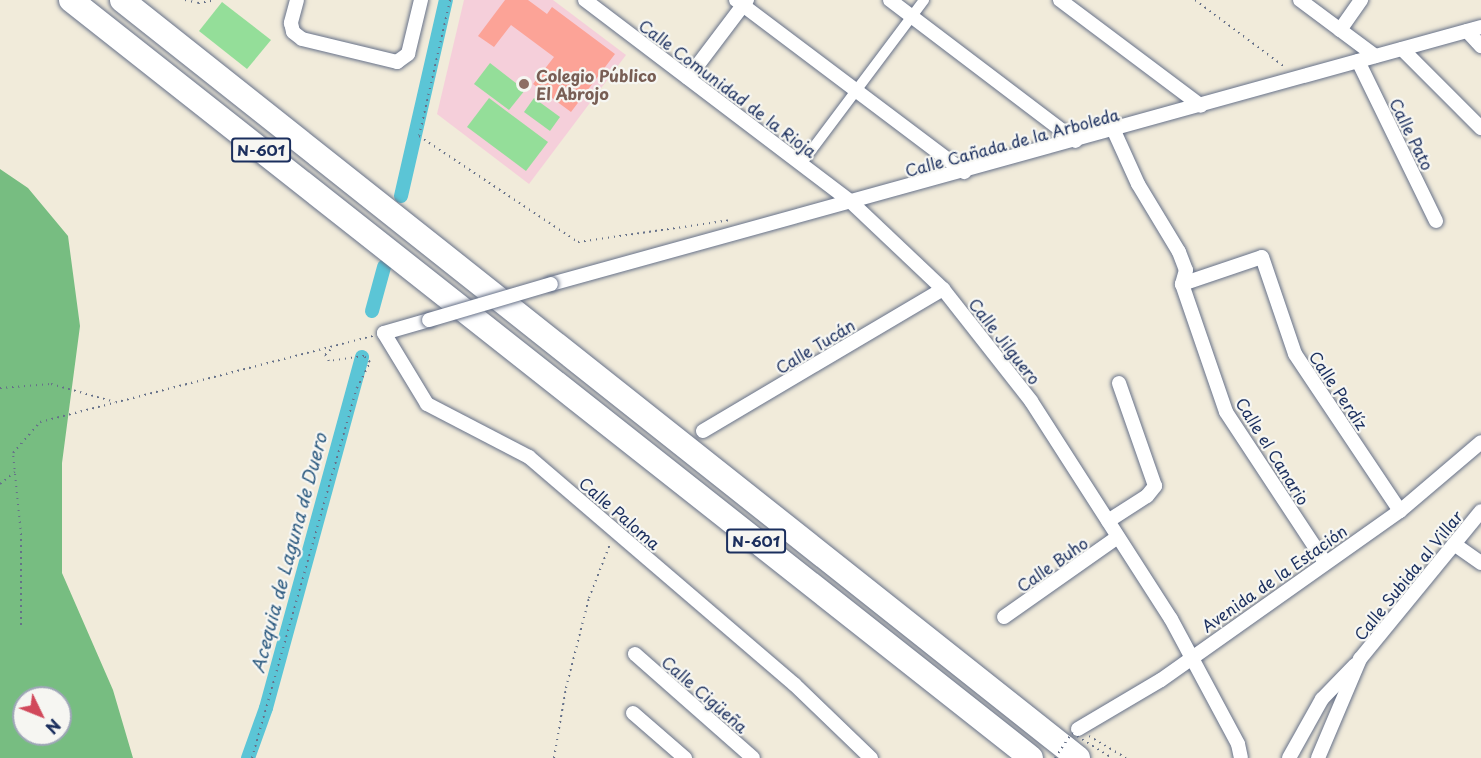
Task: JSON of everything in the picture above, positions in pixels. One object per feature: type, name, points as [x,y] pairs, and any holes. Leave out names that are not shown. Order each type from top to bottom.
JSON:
[{"type":"highway","name":"N-601","points":[[71,0],[1031,758]]},
{"type":"highway","name":"N-601","points":[[122,0],[1078,758]]},
{"type":"street","points":[[297,0],[291,23],[293,32],[302,39],[404,61],[421,0]]},
{"type":"street","name":"Calle Comunidad de la Rioja","points":[[585,0],[851,202]]},
{"type":"street","points":[[890,0],[1076,141]]},
{"type":"street","points":[[801,164],[858,91],[924,0]]},
{"type":"street","points":[[1060,0],[1201,106]]},
{"type":"street","points":[[1300,0],[1375,56]]},
{"type":"street","points":[[1340,30],[1361,0]]},
{"type":"street","points":[[688,78],[742,2],[964,172]]},
{"type":"street","points":[[1474,29],[1481,46]]},
{"type":"street","name":"Calle Cañada de la Arboleda","points":[[384,333],[551,284],[1114,131],[1474,29]]},
{"type":"street","points":[[1402,49],[1481,128]]},
{"type":"street","name":"Calle Pato","points":[[1358,61],[1436,221]]},
{"type":"street","name":"Calle el Canario","points":[[1114,131],[1138,184],[1179,252],[1186,270],[1182,284],[1226,412],[1325,562]]},
{"type":"street","name":"Calle Jilguero","points":[[851,202],[943,289],[1030,400],[1192,656],[1241,758]]},
{"type":"street","name":"Calle Perdíz","points":[[1182,284],[1262,257],[1295,354],[1400,511]]},
{"type":"street","name":"Calle Tucán","points":[[704,430],[943,289]]},
{"type":"street","name":"Calle Paloma","points":[[384,333],[427,404],[529,457],[794,684],[871,758]]},
{"type":"street","points":[[1108,521],[1147,496],[1155,486],[1119,383]]},
{"type":"street","name":"Avenida de la Estación","points":[[1078,729],[1161,680],[1400,511],[1481,442]]},
{"type":"street","name":"Calle Subida al Villar","points":[[1289,758],[1323,699],[1360,659],[1481,511]]},
{"type":"street","name":"Calle Buho","points":[[1004,617],[1118,537]]},
{"type":"street","points":[[1454,544],[1481,563]]},
{"type":"street","name":"Calle Cigüeña","points":[[635,654],[753,758]]},
{"type":"street","name":"Calle Subida al Villar","points":[[1318,758],[1360,659]]},
{"type":"street","points":[[633,713],[685,758]]},
{"type":"path","points":[[185,0],[198,3],[216,0]]},
{"type":"path","points":[[450,0],[418,136],[578,242],[740,219]]},
{"type":"path","points":[[1196,0],[1300,78]]},
{"type":"path","points":[[21,625],[21,536],[13,453],[40,422],[384,333]]},
{"type":"path","points":[[252,758],[357,388],[370,362],[364,356],[329,361],[326,355],[334,346]]},
{"type":"path","points":[[0,388],[51,384],[116,402]]},
{"type":"path","points":[[0,484],[15,472]]},
{"type":"path","points":[[554,758],[566,688],[590,598],[614,530]]},
{"type":"path","points":[[1078,729],[1125,758]]},
{"type":"path","points":[[1054,758],[1072,733],[1112,758]]},
{"type":"shaded area","name":"Colegio Público El Abrojo","points":[[464,0],[553,0],[626,55],[529,184],[437,114]]},
{"type":"green space","points":[[222,2],[271,40],[247,69],[199,31]]},
{"type":"green space","points":[[490,63],[525,90],[509,110],[474,84]]},
{"type":"green space","points":[[489,98],[548,142],[526,171],[467,127]]},
{"type":"green space","points":[[534,98],[560,117],[550,131],[524,112]]},
{"type":"green space","points":[[0,169],[28,188],[68,236],[80,326],[62,463],[62,573],[113,690],[133,758],[0,758]]},
{"type":"building","points":[[505,0],[528,0],[547,14],[552,7],[615,54],[571,112],[533,84],[554,57],[511,25],[494,47],[478,36]]},
{"type":"waterway","name":"Acequia de Laguna de Duero","points":[[401,196],[446,0]]},
{"type":"waterway","name":"Acequia de Laguna de Duero","points":[[372,311],[384,267]]},
{"type":"waterway","name":"Acequia de Laguna de Duero","points":[[248,758],[266,708],[362,357]]},
{"type":"place","name":"Colegio Público El Abrojo","points":[[524,84]]}]
